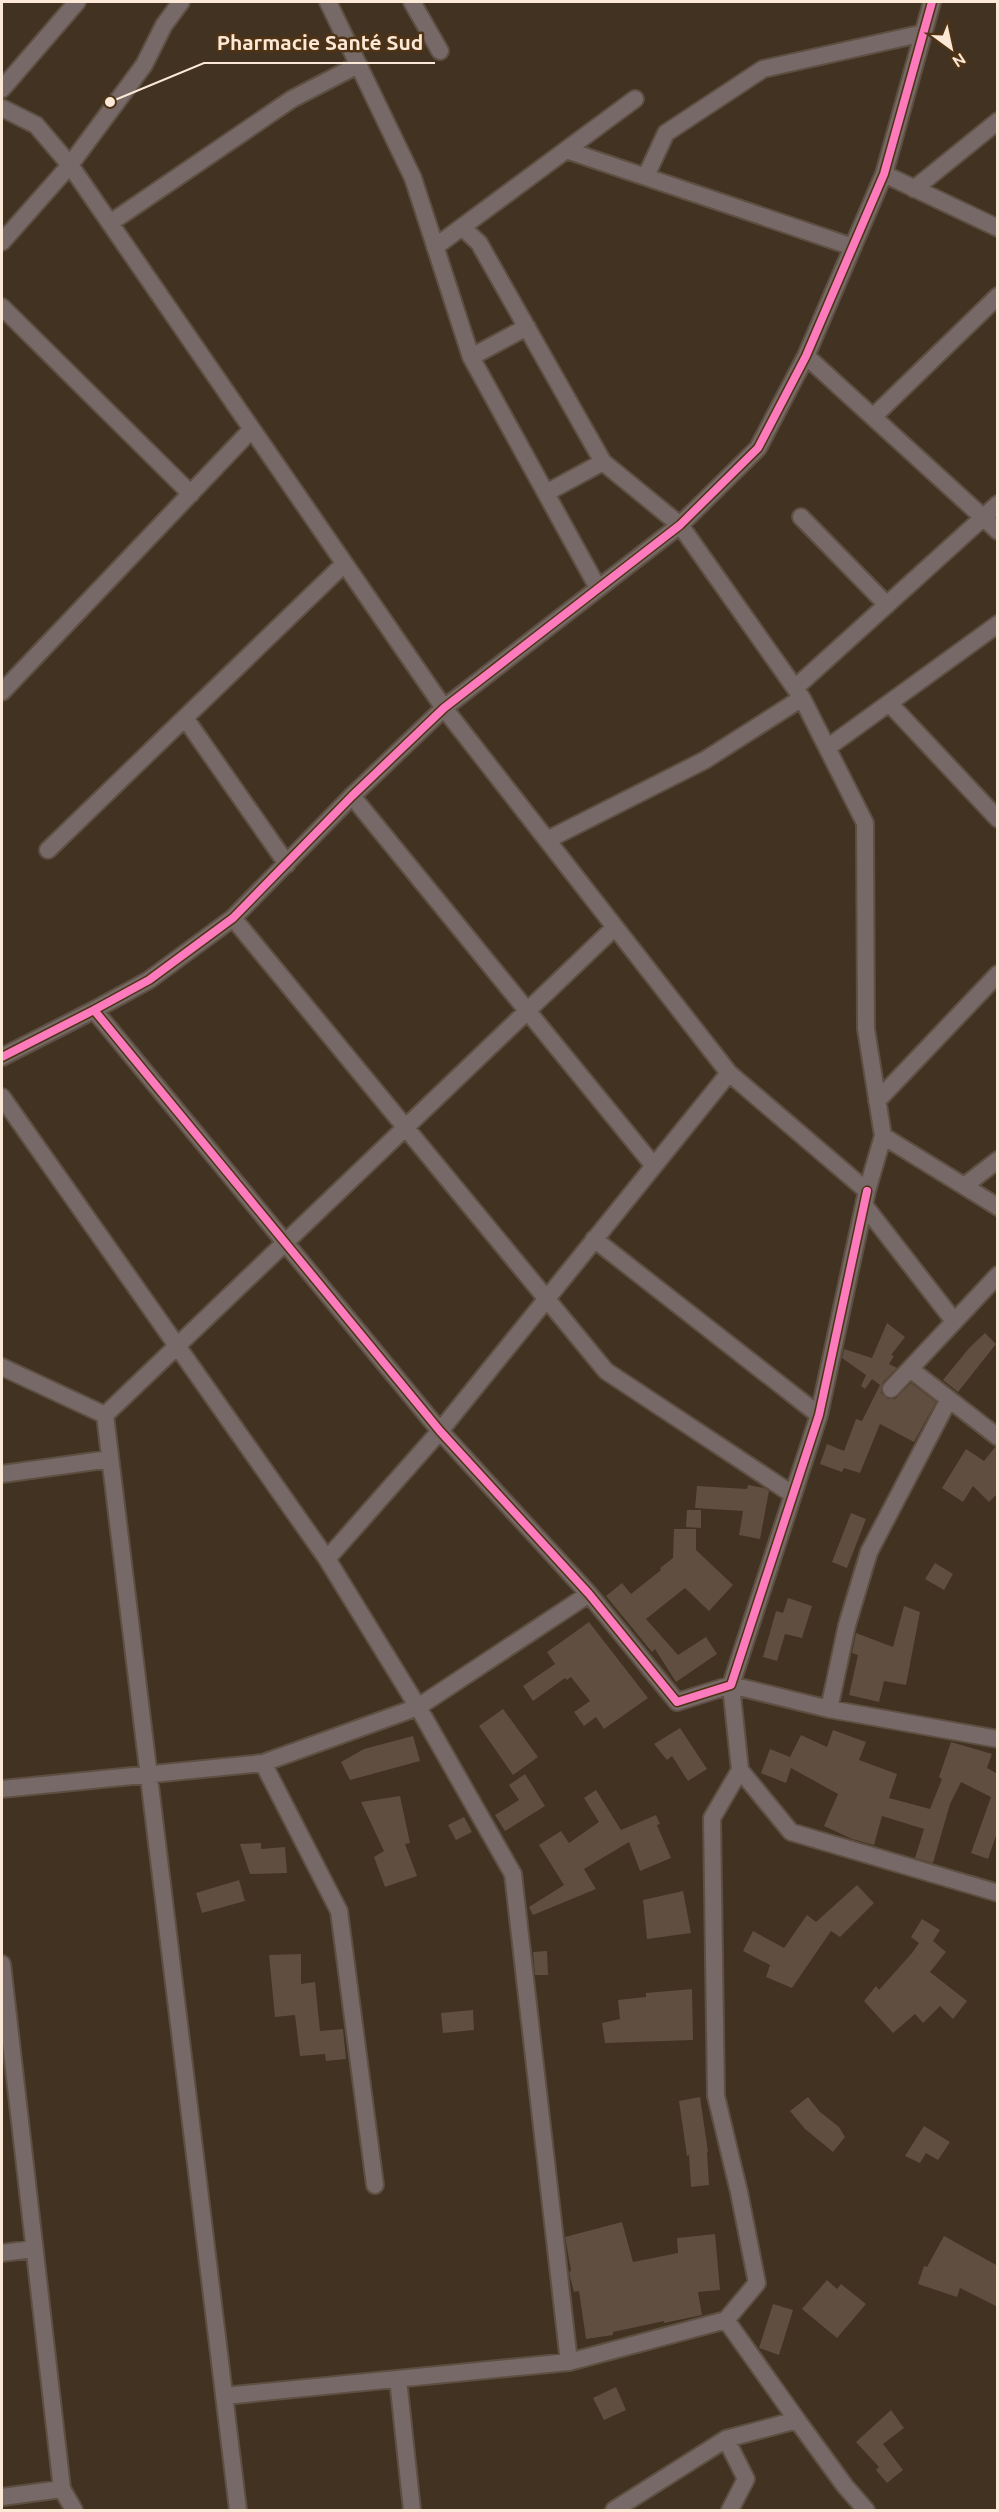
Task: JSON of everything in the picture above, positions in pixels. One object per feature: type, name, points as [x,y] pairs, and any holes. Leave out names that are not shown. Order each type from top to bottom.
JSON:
[{"type":"street","points":[[2,89],[77,2]]},
{"type":"street","points":[[2,242],[70,165],[144,65],[164,25],[181,2]]},
{"type":"street","points":[[328,2],[413,178],[471,357],[598,588]]},
{"type":"street","points":[[412,2],[440,51]]},
{"type":"street","points":[[2,1057],[149,980],[233,918],[352,796],[444,708],[680,525],[758,448],[806,356],[884,174],[924,33],[930,3]]},
{"type":"street","points":[[646,176],[666,133],[763,69],[924,33]]},
{"type":"street","points":[[110,223],[292,99],[358,65]]},
{"type":"street","points":[[435,247],[635,99]]},
{"type":"street","points":[[2,108],[36,125],[70,165],[444,708],[729,1073],[866,1198],[954,1321]]},
{"type":"street","points":[[914,189],[998,122]]},
{"type":"street","points":[[566,150],[853,247]]},
{"type":"street","points":[[884,174],[998,228]]},
{"type":"street","points":[[462,227],[479,243],[603,462],[680,525],[798,693],[866,823],[866,1029],[883,1136],[866,1198],[819,1415],[731,1685],[740,1770],[791,1832],[998,1893]]},
{"type":"street","points":[[873,417],[998,296]]},
{"type":"street","points":[[2,307],[191,494]]},
{"type":"street","points":[[471,357],[527,327]]},
{"type":"street","points":[[806,356],[998,531]]},
{"type":"street","points":[[2,692],[252,429]]},
{"type":"street","points":[[546,493],[603,462]]},
{"type":"street","points":[[547,840],[705,760],[798,693],[886,605],[998,504]]},
{"type":"street","points":[[801,517],[886,605]]},
{"type":"street","points":[[48,850],[344,564]]},
{"type":"street","points":[[827,748],[998,624]]},
{"type":"street","points":[[889,703],[998,819]]},
{"type":"street","points":[[185,718],[287,864]]},
{"type":"street","points":[[352,796],[654,1166]]},
{"type":"street","points":[[233,918],[606,1371],[792,1494]]},
{"type":"street","points":[[105,1415],[615,927]]},
{"type":"street","points":[[877,1101],[998,974]]},
{"type":"street","points":[[94,1010],[440,1431],[589,1594],[677,1702],[731,1685],[829,1709],[998,1739]]},
{"type":"street","points":[[327,1559],[440,1431],[729,1073]]},
{"type":"street","points":[[2,1097],[327,1559],[418,1707],[513,1874],[569,2362]]},
{"type":"street","points":[[883,1136],[998,1208]]},
{"type":"street","points":[[964,1186],[998,1160]]},
{"type":"street","points":[[594,1239],[819,1415]]},
{"type":"street","points":[[891,1389],[998,1275]]},
{"type":"street","points":[[2,1367],[105,1415]]},
{"type":"street","points":[[910,1369],[998,1437]]},
{"type":"street","points":[[829,1709],[847,1625],[869,1552],[949,1399]]},
{"type":"street","points":[[105,1415],[238,2511]]},
{"type":"street","points":[[2,1474],[110,1459]]},
{"type":"street","points":[[2,1789],[262,1763],[418,1707],[589,1594]]},
{"type":"street","points":[[262,1763],[339,1911],[375,2185]]},
{"type":"street","points":[[224,2396],[569,2362],[726,2320],[757,2283],[739,2192],[716,2096],[712,1818],[740,1770]]},
{"type":"street","points":[[2,1964],[62,2489],[74,2511]]},
{"type":"street","points":[[2,2253],[33,2249]]},
{"type":"street","points":[[726,2320],[845,2486],[866,2511]]},
{"type":"street","points":[[398,2379],[412,2511]]},
{"type":"street","points":[[614,2511],[726,2439],[797,2420]]},
{"type":"street","points":[[726,2439],[746,2479],[730,2511]]},
{"type":"street","points":[[2,2497],[62,2489]]},
{"type":"building","points":[[887,1323],[905,1337],[891,1355],[894,1356],[889,1364],[897,1368],[883,1382],[881,1393],[888,1399],[895,1399],[911,1383],[936,1402],[914,1442],[880,1424],[860,1473],[844,1468],[842,1472],[820,1464],[827,1444],[844,1451],[856,1419],[862,1421],[880,1385],[872,1379],[865,1389],[861,1386],[866,1375],[842,1358],[844,1349],[872,1358]]},
{"type":"building","points":[[985,1333],[996,1344],[958,1392],[943,1380],[970,1347]]},
{"type":"building","points":[[995,1447],[998,1447],[998,1493],[989,1502],[973,1486],[963,1502],[942,1488],[966,1449],[984,1461]]},
{"type":"building","points":[[748,1485],[769,1491],[760,1539],[739,1535],[743,1511],[695,1508],[697,1486],[747,1489]]},
{"type":"building","points":[[687,1510],[701,1510],[701,1528],[686,1527]]},
{"type":"building","points":[[851,1513],[866,1519],[847,1568],[832,1562]]},
{"type":"building","points":[[674,1529],[696,1529],[696,1550],[733,1585],[709,1611],[685,1588],[646,1619],[678,1655],[706,1637],[717,1654],[676,1682],[655,1649],[652,1652],[606,1596],[622,1583],[631,1594],[661,1570],[660,1568],[673,1558]]},
{"type":"building","points":[[935,1563],[953,1574],[944,1590],[925,1579]]},
{"type":"building","points":[[788,1598],[812,1606],[802,1638],[785,1634],[777,1661],[763,1657],[776,1611],[783,1613]]},
{"type":"building","points":[[904,1606],[920,1612],[906,1685],[884,1681],[879,1702],[849,1695],[858,1655],[852,1653],[856,1633],[893,1647]]},
{"type":"building","points":[[589,1622],[648,1698],[604,1729],[596,1717],[584,1726],[574,1712],[590,1701],[571,1677],[567,1680],[565,1678],[533,1701],[523,1686],[555,1664],[547,1652]]},
{"type":"building","points":[[503,1709],[538,1757],[513,1775],[479,1726]]},
{"type":"building","points":[[680,1728],[707,1769],[688,1781],[672,1756],[667,1760],[654,1744]]},
{"type":"building","points":[[833,1730],[866,1742],[859,1760],[897,1774],[889,1798],[930,1809],[942,1779],[939,1777],[951,1742],[992,1754],[987,1768],[998,1774],[998,1830],[988,1859],[971,1853],[991,1797],[961,1782],[950,1804],[933,1863],[915,1858],[924,1829],[882,1816],[874,1845],[852,1839],[824,1826],[838,1794],[791,1768],[786,1783],[761,1773],[770,1749],[790,1757],[801,1735],[827,1747]]},
{"type":"building","points":[[413,1736],[420,1761],[350,1780],[341,1762],[364,1749]]},
{"type":"building","points":[[525,1774],[545,1806],[505,1831],[495,1815],[519,1800],[509,1785]]},
{"type":"building","points":[[596,1790],[621,1830],[656,1815],[660,1824],[657,1825],[671,1858],[640,1871],[629,1842],[584,1869],[596,1889],[533,1915],[529,1907],[564,1885],[539,1845],[561,1831],[569,1843],[599,1822],[584,1798]]},
{"type":"building","points":[[400,1796],[410,1843],[405,1844],[417,1876],[385,1887],[374,1857],[384,1851],[361,1802]]},
{"type":"building","points":[[464,1817],[472,1832],[456,1840],[448,1825]]},
{"type":"building","points":[[261,1843],[261,1849],[285,1847],[287,1873],[250,1874],[240,1844]]},
{"type":"building","points":[[239,1880],[245,1901],[202,1913],[196,1893]]},
{"type":"building","points":[[857,1885],[874,1903],[840,1937],[831,1931],[792,1988],[766,1977],[770,1965],[743,1951],[753,1931],[784,1948],[807,1915],[816,1922]]},
{"type":"building","points":[[683,1891],[691,1933],[647,1939],[643,1900]]},
{"type":"building","points":[[922,1919],[940,1930],[933,1941],[946,1952],[930,1972],[967,2001],[953,2019],[940,2006],[923,2023],[915,2014],[893,2033],[864,2001],[876,1986],[879,1990],[912,1953],[919,1943],[911,1937]]},
{"type":"building","points":[[547,1951],[548,1975],[535,1975],[533,1952]]},
{"type":"building","points":[[301,1954],[301,1984],[315,1982],[320,2031],[343,2029],[346,2059],[326,2061],[325,2054],[300,2056],[295,2015],[275,2017],[269,1955]]},
{"type":"building","points":[[692,1989],[693,2040],[605,2043],[602,2023],[620,2019],[618,2000],[646,1997],[646,1993]]},
{"type":"building","points":[[473,2010],[474,2030],[443,2033],[441,2013]]},
{"type":"building","points":[[700,2097],[708,2152],[709,2185],[691,2187],[689,2155],[687,2156],[679,2101]]},
{"type":"building","points":[[808,2097],[820,2112],[839,2127],[845,2137],[833,2152],[805,2129],[790,2111]]},
{"type":"building","points":[[924,2126],[950,2142],[938,2160],[926,2153],[920,2163],[905,2156]]},
{"type":"building","points":[[622,2222],[633,2262],[678,2253],[677,2238],[715,2234],[720,2290],[698,2292],[702,2315],[664,2323],[664,2321],[613,2332],[613,2335],[586,2339],[579,2291],[574,2292],[569,2273],[571,2270],[565,2237]]},
{"type":"building","points":[[944,2236],[998,2266],[998,2307],[960,2288],[957,2297],[918,2284],[924,2266],[927,2267]]},
{"type":"building","points":[[827,2280],[837,2289],[841,2284],[866,2304],[837,2338],[802,2309]]},
{"type":"building","points":[[773,2304],[793,2310],[779,2355],[759,2348]]},
{"type":"building","points":[[616,2387],[626,2410],[604,2420],[593,2398]]},
{"type":"building","points":[[891,2410],[904,2428],[883,2444],[903,2470],[887,2483],[876,2470],[879,2467],[856,2442]]},
{"type":"cycle path","points":[[2,1057],[149,980],[233,918],[352,796],[444,708],[680,525],[758,448],[806,356],[884,174],[932,2]]},
{"type":"cycle path","points":[[94,1010],[440,1431],[589,1594],[677,1702],[731,1685],[819,1415],[867,1191]]},
{"type":"place","name":"Pharmacie Santé Sud","points":[[110,102]]}]
